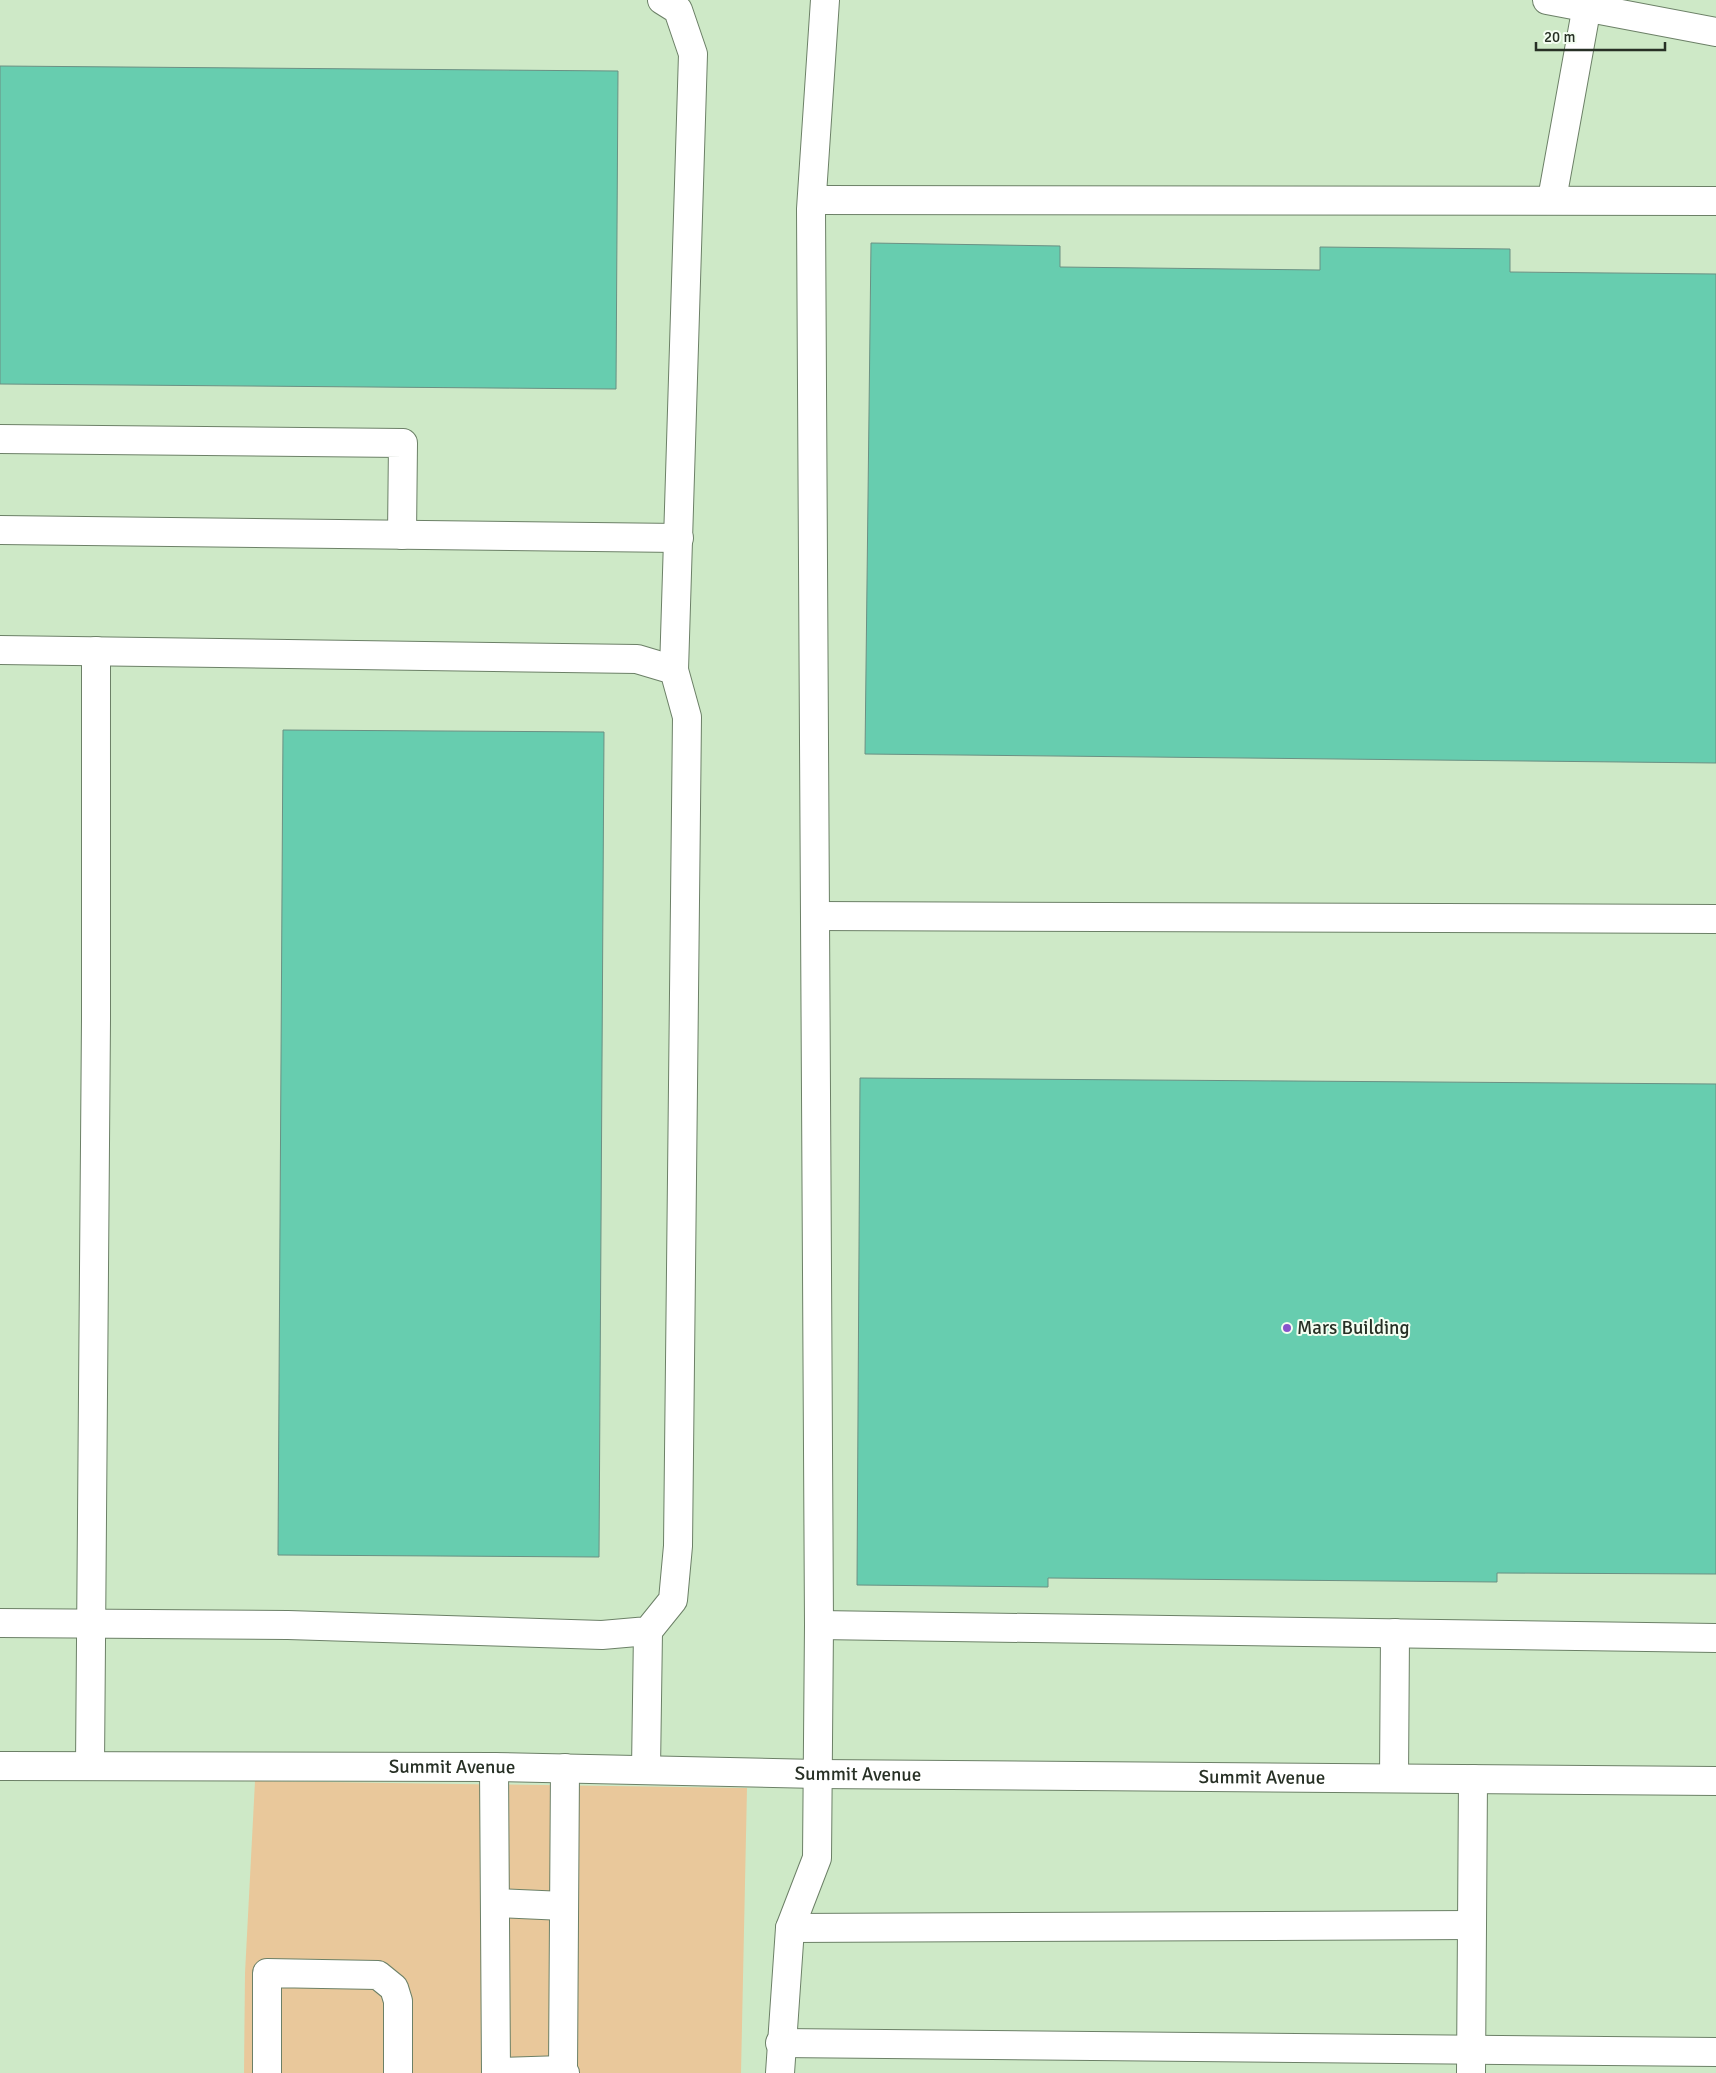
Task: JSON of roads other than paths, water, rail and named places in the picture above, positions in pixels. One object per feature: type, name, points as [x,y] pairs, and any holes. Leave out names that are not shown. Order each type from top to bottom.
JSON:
[{"type":"street","points":[[780,2073],[780,2043],[790,1928],[816,1858],[818,1774],[819,1625],[812,200],[825,0]]},
{"type":"street","points":[[1547,0],[1587,4],[1716,32]]},
{"type":"street","points":[[646,1769],[648,1631],[673,1600],[678,1546],[687,717],[674,670],[693,54],[678,10],[664,1]]},
{"type":"street","points":[[1552,199],[1587,4]]},
{"type":"street","points":[[812,200],[1552,199],[1716,201]]},
{"type":"street","points":[[0,439],[402,443],[402,535]]},
{"type":"street","points":[[0,530],[679,538]]},
{"type":"street","points":[[0,650],[638,659],[674,670]]},
{"type":"street","points":[[90,1766],[96,1020],[96,651]]},
{"type":"street","points":[[815,916],[1716,918]]},
{"type":"street","points":[[0,1622],[288,1624],[602,1634],[648,1631]]},
{"type":"street","points":[[819,1625],[1716,1638]]},
{"type":"street","points":[[1394,1633],[1394,1778]]},
{"type":"street","name":"Summit Avenue","points":[[0,1766],[494,1767],[818,1774],[1716,1781]]},
{"type":"street","points":[[494,1767],[496,2072],[564,2072],[565,1768]]},
{"type":"street","points":[[1471,2061],[1473,1779]]},
{"type":"street","points":[[495,1903],[564,1906]]},
{"type":"street","points":[[790,1928],[1472,1925]]},
{"type":"street","points":[[267,2073],[267,1973],[378,1975],[394,1988],[398,2001],[398,2073]]},
{"type":"street","points":[[780,2043],[1471,2061],[1716,2052]]},
{"type":"place","name":"Mars Building","points":[[1287,1328]]}]
